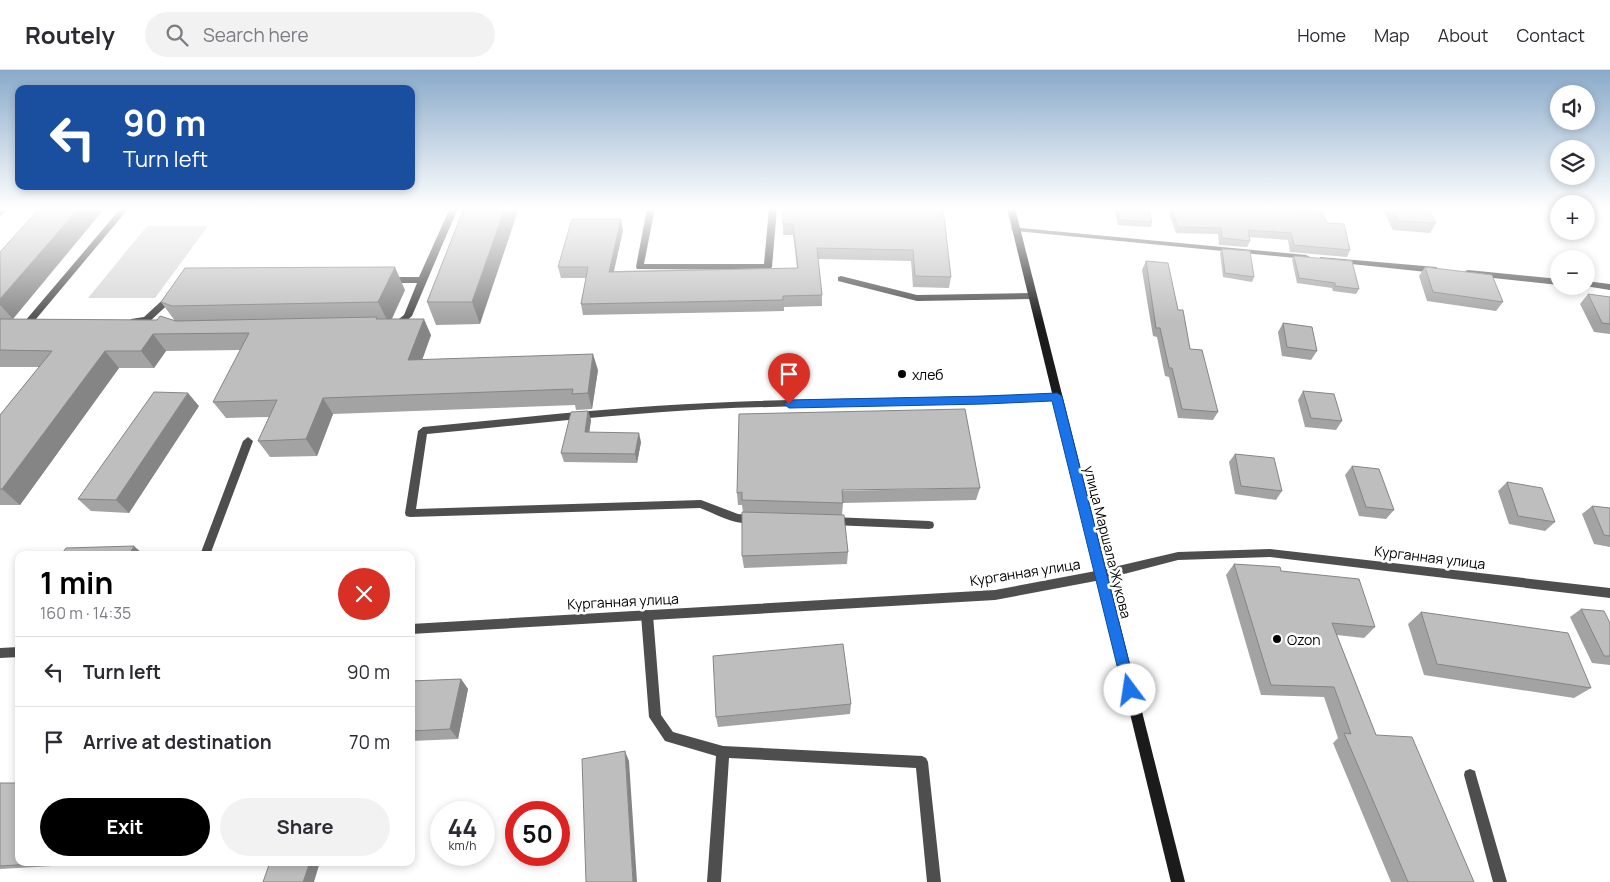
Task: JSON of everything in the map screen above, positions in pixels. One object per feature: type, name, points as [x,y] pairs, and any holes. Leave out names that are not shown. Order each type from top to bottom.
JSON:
[{"type":"main road","name":"улица Маршала Жукова","points":[[1019,246],[1178,882]]},
{"type":"street","points":[[38,322],[23,323],[91,246]]},
{"type":"street","points":[[382,329],[392,329],[408,316],[437,246]]},
{"type":"street","points":[[644,246],[640,267],[768,267],[770,246]]},
{"type":"street","points":[[1196,246],[1440,270]]},
{"type":"street","points":[[1460,272],[1550,281]]},
{"type":"street","points":[[841,279],[917,298],[1032,296]]},
{"type":"street","points":[[375,280],[422,280]]},
{"type":"street","points":[[1595,285],[1610,286]]},
{"type":"street","points":[[126,321],[150,322],[178,289]]},
{"type":"street","points":[[766,519],[737,518],[701,504],[410,513],[423,431],[597,414],[710,406],[985,400],[1057,396]]},
{"type":"street","points":[[207,551],[248,441]]},
{"type":"street","points":[[824,521],[930,525]]},
{"type":"street","name":"Курганная улица","points":[[415,629],[995,594],[1101,576],[1178,556],[1270,553],[1610,594]]},
{"type":"street","points":[[647,615],[655,717],[669,737],[723,752],[922,762],[934,882]]},
{"type":"street","points":[[0,653],[15,652]]},
{"type":"street","points":[[714,882],[723,752]]},
{"type":"street","points":[[1470,775],[1500,882]]},
{"type":"shaded area","points":[[131,246],[193,246],[155,298],[88,298]]},
{"type":"building","points":[[6,246],[46,246],[0,299],[0,252]]},
{"type":"building","points":[[449,246],[492,246],[472,302],[427,302]]},
{"type":"building","points":[[564,246],[615,246],[609,272],[798,268],[795,246],[947,246],[951,277],[915,276],[913,250],[817,248],[822,295],[783,296],[783,300],[581,304],[588,267],[558,267]]},
{"type":"building","points":[[1304,246],[1349,246],[1350,250]]},
{"type":"building","points":[[1222,249],[1250,251],[1254,277],[1225,273]]},
{"type":"building","points":[[1294,256],[1352,261],[1359,289],[1335,286],[1335,283],[1299,278]]},
{"type":"building","points":[[1146,261],[1168,263],[1178,310],[1183,310],[1190,349],[1202,350],[1218,412],[1182,409],[1172,368],[1169,368],[1160,328],[1156,328]]},
{"type":"building","points":[[395,267],[378,302],[172,306],[161,302],[185,268]]},
{"type":"building","points":[[1425,267],[1492,275],[1503,302],[1433,292]]},
{"type":"building","points":[[1588,295],[1610,297],[1610,324],[1602,323]]},
{"type":"building","points":[[160,316],[176,321],[377,317],[376,319],[424,319],[408,360],[593,354],[588,393],[572,394],[573,389],[323,398],[306,439],[258,441],[277,400],[213,402],[249,333],[153,334],[141,351],[105,351],[2,489],[0,489],[0,415],[52,351],[0,350],[0,319],[157,320]]},
{"type":"building","points":[[1283,323],[1312,327],[1317,351],[1287,347]]},
{"type":"building","points":[[1303,391],[1334,394],[1342,421],[1311,418]]},
{"type":"building","points":[[154,392],[188,393],[116,500],[78,499]]},
{"type":"building","points":[[965,409],[980,488],[842,490],[843,503],[742,500],[742,492],[737,493],[739,414]]},
{"type":"building","points":[[588,411],[585,432],[639,433],[635,454],[561,453],[571,412]]},
{"type":"building","points":[[1235,454],[1274,458],[1282,491],[1241,486]]},
{"type":"building","points":[[1352,466],[1379,469],[1394,510],[1366,507]]},
{"type":"building","points":[[1507,482],[1542,488],[1555,522],[1518,516]]},
{"type":"building","points":[[1592,506],[1610,508],[1610,536],[1604,535]]},
{"type":"building","points":[[742,512],[844,515],[848,552],[742,556]]},
{"type":"building","points":[[134,546],[131,551],[64,551],[66,548]]},
{"type":"building","points":[[1234,564],[1280,567],[1281,571],[1359,579],[1375,627],[1332,623],[1376,735],[1412,737],[1474,882],[1408,882],[1344,733],[1351,734],[1334,687],[1271,685]]},
{"type":"building","points":[[1581,609],[1604,611],[1610,623],[1610,656],[1604,656]]},
{"type":"building","points":[[1421,612],[1568,633],[1591,688],[1437,664]]},
{"type":"building","points":[[843,644],[851,704],[716,717],[713,656]]},
{"type":"building","points":[[461,679],[450,729],[415,731],[415,681]]},
{"type":"building","points":[[625,751],[633,882],[586,882],[582,759]]},
{"type":"building","points":[[0,783],[15,783],[15,865],[0,866]]},
{"type":"building","points":[[269,866],[309,866],[303,882],[263,882]]},
{"type":"place","name":"хлеб","points":[[902,374]]},
{"type":"place","name":"Ozon","points":[[1277,639]]},
{"type":"route","points":[[789,404],[985,400],[1057,396],[1130,690]]}]
